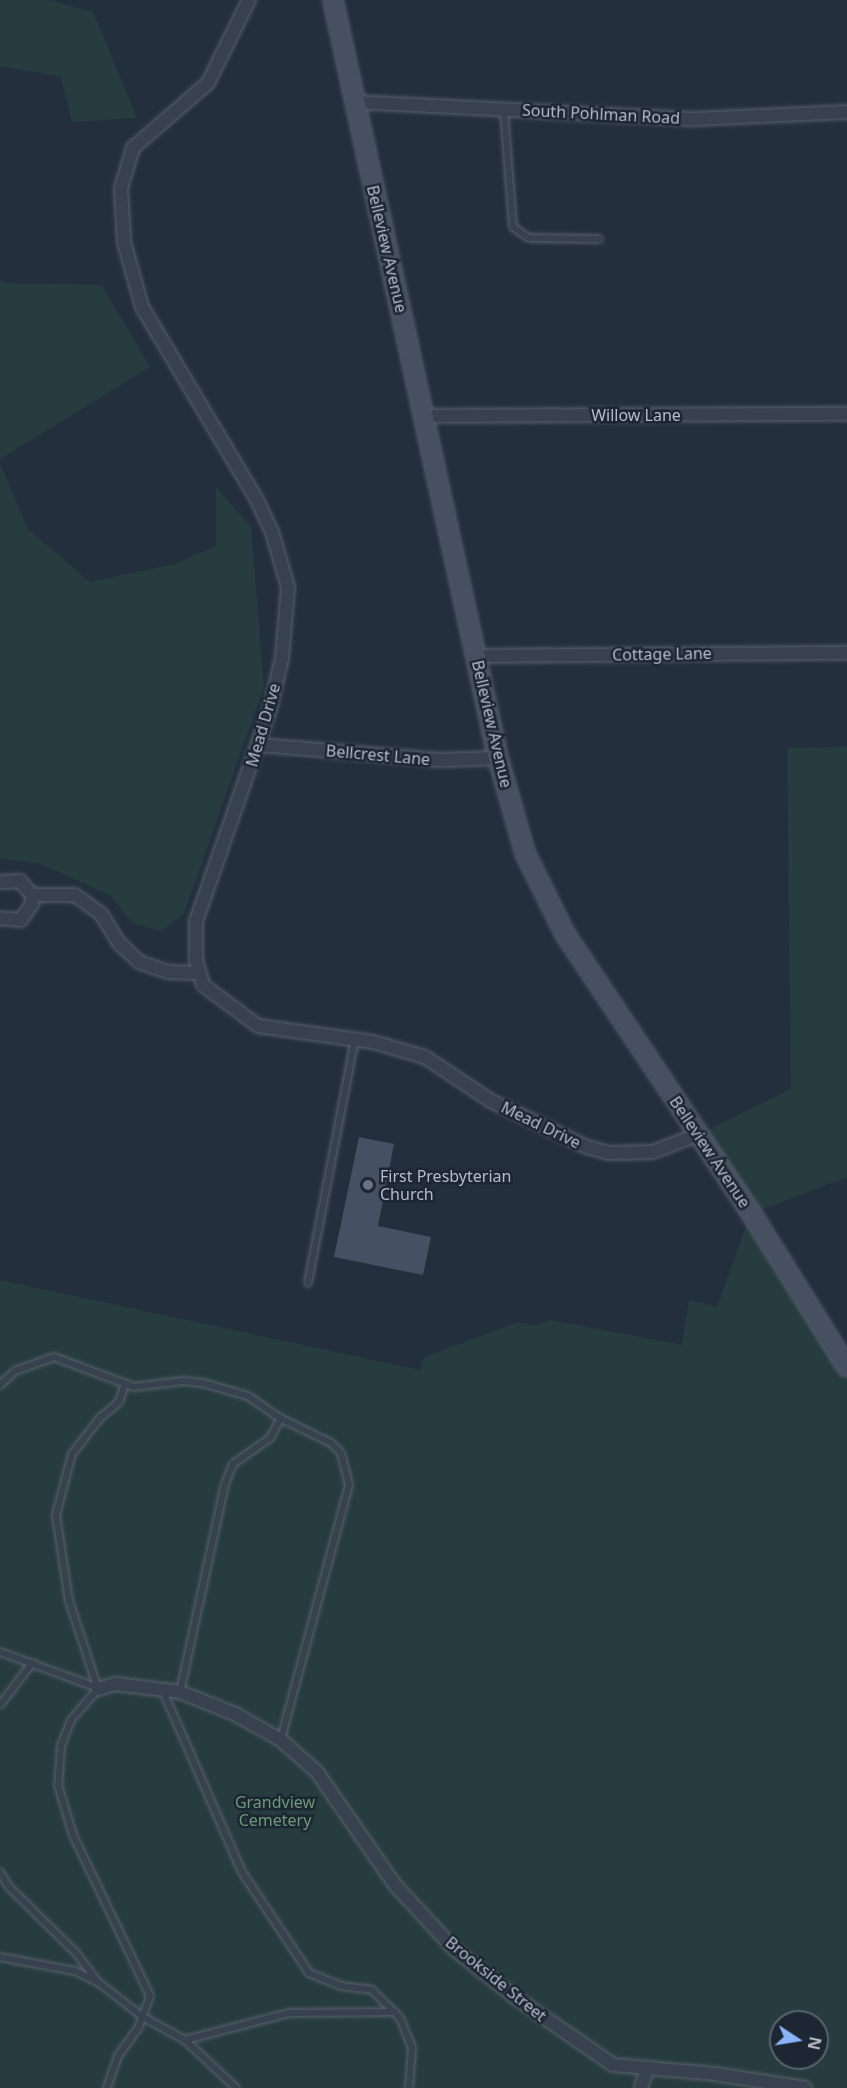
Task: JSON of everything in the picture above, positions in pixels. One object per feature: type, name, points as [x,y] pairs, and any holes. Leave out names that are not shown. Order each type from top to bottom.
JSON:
[{"type":"street","name":"Mead Drive","points":[[249,0],[208,83],[133,148],[121,188],[124,242],[142,307],[252,490],[283,563],[288,611],[282,658],[259,745],[201,899],[194,940],[203,986],[218,1000],[258,1026],[403,1048],[425,1057],[492,1101],[587,1148],[609,1153],[653,1152],[699,1134]]},
{"type":"street","name":"Belleview Avenue","points":[[333,0],[498,758],[525,852],[542,892],[642,1053],[699,1134],[847,1367]]},
{"type":"street","name":"South Pohlman Road","points":[[355,102],[695,119],[847,112]]},
{"type":"street","name":"Willow Lane","points":[[424,416],[847,414]]},
{"type":"street","name":"Cottage Lane","points":[[477,656],[847,653]]},
{"type":"street","name":"Bellcrest Lane","points":[[259,745],[443,760],[498,758]]},
{"type":"street","points":[[0,882],[20,880],[32,895],[32,904],[21,920],[12,922],[0,918]]},
{"type":"street","points":[[32,895],[75,895],[101,914],[120,944],[139,962],[168,972],[199,973]]},
{"type":"street","name":"Brookside Street","points":[[98,1689],[116,1684],[180,1692],[235,1714],[281,1740],[317,1772],[395,1885],[454,1949],[516,1998],[613,2065],[805,2088]]},
{"type":"street","points":[[641,2088],[647,2068]]},
{"type":"lane","points":[[504,109],[513,227],[529,238],[598,239]]},
{"type":"lane","points":[[308,1283],[355,1040]]},
{"type":"lane","points":[[0,1385],[15,1371],[54,1357],[125,1384],[203,1383],[248,1396],[281,1418],[331,1443],[344,1458],[349,1485],[281,1740]]},
{"type":"lane","points":[[98,1689],[69,1600],[56,1515],[72,1454],[100,1418],[119,1402],[125,1384]]},
{"type":"lane","points":[[180,1692],[225,1484],[233,1464],[270,1438],[281,1418]]},
{"type":"lane","points":[[0,1652],[98,1689]]},
{"type":"lane","points":[[0,1705],[32,1663]]},
{"type":"lane","points":[[162,1688],[242,1872],[309,1973],[341,1986],[372,1990],[395,2012],[412,2048],[409,2088]]},
{"type":"lane","points":[[98,1689],[71,1720],[62,1746],[58,1785],[73,1835],[150,1996],[143,2017],[118,2056],[107,2088]]},
{"type":"lane","points":[[0,1872],[8,1886],[76,1953],[98,1982]]},
{"type":"lane","points":[[0,1957],[75,1971],[98,1982],[143,2017],[185,2040],[236,2088]]},
{"type":"lane","points":[[185,2040],[289,2013],[395,2012]]},
{"type":"green space","points":[[0,0],[49,0],[93,12],[137,118],[72,122],[61,77],[0,66]]},
{"type":"green space","points":[[0,279],[2,283],[102,285],[150,367],[0,459]]},
{"type":"green space","points":[[0,463],[28,529],[90,582],[175,564],[216,546],[216,487],[251,527],[264,687],[184,914],[161,931],[132,923],[111,896],[41,864],[0,858]]},
{"type":"green space","name":"Grandview Cemetery","points":[[847,747],[847,1177],[751,1214],[847,1367],[847,2088],[0,2088],[0,1280],[420,1370],[424,1357],[518,1322],[535,1326],[550,1320],[682,1345],[689,1300],[717,1307],[751,1213],[699,1134],[791,1089],[787,748]]},
{"type":"building","name":"First Presbyterian Church","points":[[359,1137],[394,1144],[378,1226],[431,1237],[423,1275],[334,1257]]},
{"type":"place","name":"First Presbyterian Church","points":[[368,1185]]}]
